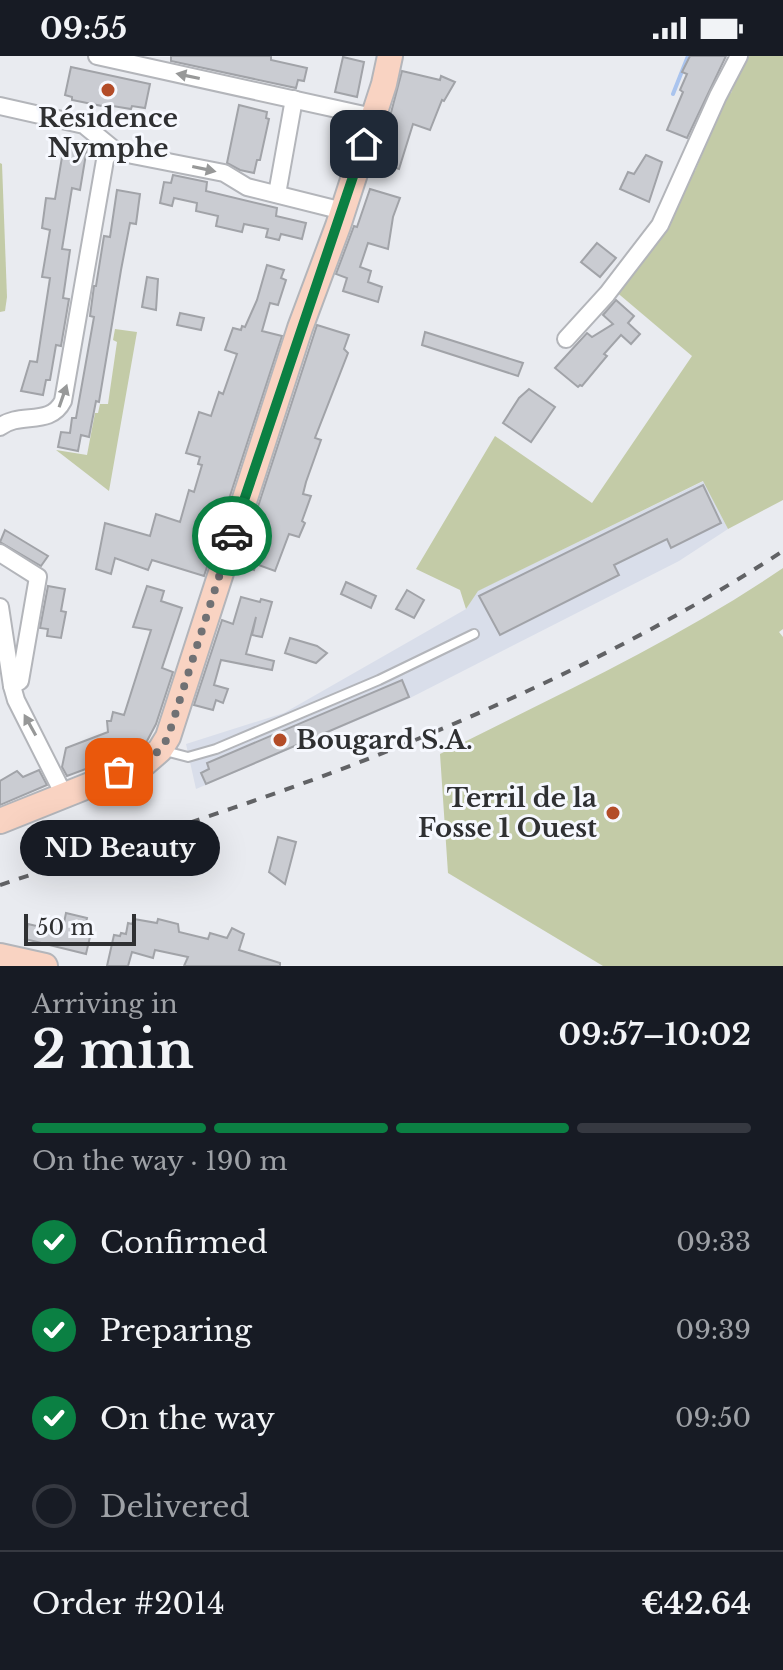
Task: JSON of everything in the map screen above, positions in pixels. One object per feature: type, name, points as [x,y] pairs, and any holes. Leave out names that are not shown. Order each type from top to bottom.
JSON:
[{"type":"street","points":[[97,56],[373,117]]},
{"type":"street","points":[[0,821],[145,763],[160,750],[176,715],[300,328],[343,211],[390,56]]},
{"type":"street","points":[[566,339],[607,294],[660,225],[739,56]]},
{"type":"street","points":[[277,194],[294,99]]},
{"type":"street","points":[[0,106],[84,125],[117,152],[224,173],[247,187],[343,211]]},
{"type":"street","points":[[0,427],[15,418],[49,417],[55,414],[63,401],[105,160],[111,149]]},
{"type":"street","points":[[0,553],[38,577],[20,681],[12,686]]},
{"type":"street","points":[[0,607],[16,700],[64,795]]},
{"type":"street","points":[[0,956],[45,966]]},
{"type":"lane","points":[[160,750],[188,757],[216,749],[392,675],[474,634]]},
{"type":"shaded area","points":[[704,481],[728,529],[679,561],[410,698],[196,789],[186,744],[284,713],[466,609],[477,591]]},
{"type":"green space","points":[[746,56],[783,56],[783,500],[728,529],[703,481],[478,591],[466,609],[460,590],[416,569],[495,436],[592,503],[692,356],[614,290],[688,172],[695,171],[706,145],[704,137],[723,95],[731,93]]},
{"type":"green space","points":[[0,163],[7,297],[5,311],[0,312]]},
{"type":"green space","points":[[115,329],[137,332],[109,491],[56,450],[87,455],[95,413],[98,413],[100,404],[108,404],[117,342],[113,340]]},
{"type":"green space","name":"Terril de la Fosse 1 Ouest","points":[[783,568],[783,629],[779,632],[783,637],[783,966],[603,966],[448,873],[440,754],[658,644]]},
{"type":"building","points":[[171,56],[271,56],[271,60],[307,68],[304,81],[298,80],[296,88],[171,61]]},
{"type":"building","points":[[690,56],[726,56],[687,138],[667,130],[683,92],[680,90],[687,74],[682,72]]},
{"type":"building","points":[[343,57],[364,62],[357,97],[335,92]]},
{"type":"building","name":"Résidence Nymphe","points":[[71,67],[150,84],[145,108],[112,108],[72,100],[72,97],[65,95]]},
{"type":"building","points":[[402,71],[440,80],[441,76],[455,82],[442,100],[430,130],[413,124],[399,169],[378,162]]},
{"type":"building","points":[[239,105],[267,112],[266,118],[269,119],[254,173],[227,163]]},
{"type":"building","points":[[64,145],[87,148],[80,190],[72,188],[62,249],[70,250],[63,298],[69,299],[61,346],[56,345],[50,380],[46,380],[43,395],[21,391],[30,361],[37,362],[50,278],[42,277],[50,230],[42,228],[46,198],[55,199]]},
{"type":"building","points":[[646,155],[662,162],[649,202],[620,189],[628,172],[634,174]]},
{"type":"building","points":[[173,175],[207,182],[206,191],[277,208],[276,216],[306,223],[302,239],[281,234],[279,240],[266,237],[268,229],[244,224],[242,232],[216,226],[218,216],[196,211],[197,203],[174,198],[172,206],[160,203],[164,182],[171,183]]},
{"type":"building","points":[[370,189],[400,198],[393,217],[388,249],[368,243],[360,267],[371,271],[368,282],[382,287],[378,302],[343,291],[347,278],[336,274]]},
{"type":"building","points":[[117,190],[140,194],[136,224],[130,223],[99,402],[96,401],[89,437],[81,435],[78,451],[58,447],[61,432],[70,433],[72,418],[76,418],[94,317],[90,316],[94,286],[104,236],[110,237]]},
{"type":"building","points":[[597,243],[616,258],[600,277],[581,262]]},
{"type":"building","points":[[267,265],[284,270],[281,278],[286,280],[278,305],[270,303],[262,331],[282,336],[204,576],[152,560],[148,570],[115,558],[111,574],[96,569],[105,523],[150,536],[156,514],[180,522],[189,490],[194,492],[202,465],[198,464],[200,457],[186,453],[199,412],[211,416],[219,392],[223,394],[237,354],[225,350],[233,328],[241,330],[242,326],[245,327]]},
{"type":"building","points":[[147,277],[158,279],[156,310],[142,307]]},
{"type":"building","points":[[616,300],[634,316],[628,323],[640,334],[631,344],[621,335],[604,354],[607,356],[578,387],[555,368],[587,333],[592,337],[613,324],[603,315]]},
{"type":"building","points":[[180,313],[204,318],[201,330],[177,325]]},
{"type":"building","points":[[317,325],[349,335],[344,349],[348,353],[315,438],[321,440],[303,494],[311,496],[302,521],[305,523],[299,537],[289,534],[275,571],[256,564],[254,570],[239,565]]},
{"type":"building","points":[[425,332],[523,363],[518,376],[422,345]]},
{"type":"building","points":[[529,389],[555,407],[531,442],[503,423],[519,398]]},
{"type":"building","points":[[703,485],[721,523],[671,548],[667,539],[614,565],[619,575],[500,635],[479,596]]},
{"type":"building","points":[[5,530],[48,556],[41,566],[0,542]]},
{"type":"building","points":[[346,582],[376,596],[371,608],[341,594]]},
{"type":"building","points":[[48,586],[65,589],[61,611],[66,612],[61,638],[47,636],[48,629],[40,628]]},
{"type":"building","points":[[147,586],[164,591],[161,601],[182,608],[162,668],[173,672],[156,724],[140,747],[114,754],[115,758],[67,776],[62,767],[66,748],[108,732],[107,721],[111,721],[113,712],[124,715],[151,630],[133,627]]},
{"type":"building","points":[[407,590],[424,600],[414,618],[396,609]]},
{"type":"building","points":[[241,597],[272,602],[262,637],[252,635],[256,617],[246,654],[274,661],[272,670],[221,660],[214,685],[228,689],[223,703],[216,700],[213,710],[194,705],[222,620],[233,624]]},
{"type":"building","points":[[290,638],[317,646],[327,653],[316,663],[285,653]]},
{"type":"building","points":[[402,680],[409,697],[206,784],[201,773],[209,769],[207,763]]},
{"type":"building","points":[[39,770],[47,785],[0,805],[0,781],[17,771],[23,777]]},
{"type":"building","points":[[278,837],[296,842],[285,884],[269,872]]},
{"type":"building","points":[[66,913],[87,918],[85,927],[92,928],[86,954],[25,939],[28,924],[62,932]]},
{"type":"building","points":[[134,919],[157,923],[158,919],[178,924],[179,932],[208,939],[210,933],[227,938],[232,928],[244,934],[239,950],[280,963],[280,966],[184,966],[188,957],[155,950],[153,958],[132,952],[128,966],[107,966],[114,935],[126,934],[128,923],[132,924]]},
{"type":"waterway","points":[[673,94],[688,56]]},
{"type":"railway","points":[[0,885],[284,790],[430,734],[534,688],[636,637],[783,551]]},
{"type":"way so far","points":[[119,772],[145,763],[160,750],[168,737],[232,536]]},
{"type":"place","name":"Résidence Nymphe","points":[[108,90]]},
{"type":"place","name":"Bougard S.A.","points":[[280,740]]},
{"type":"place","name":"ND Beauty","points":[[119,772]]},
{"type":"place","name":"Terril de la Fosse 1 Ouest","points":[[613,813]]},
{"type":"route","points":[[232,536],[364,144]]}]
